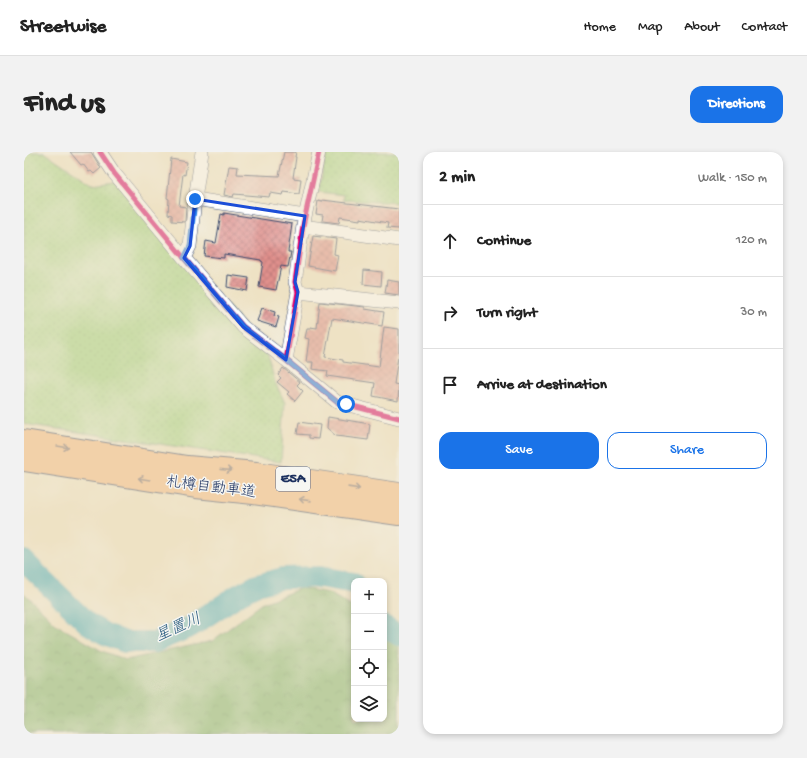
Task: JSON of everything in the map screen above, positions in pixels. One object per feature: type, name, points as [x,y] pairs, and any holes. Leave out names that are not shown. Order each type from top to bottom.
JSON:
[{"type":"highway","name":"札樽自動車道","points":[[24,441],[187,466],[399,494]]},
{"type":"highway","name":"札樽自動車道","points":[[24,460],[196,487],[254,493],[399,514]]},
{"type":"street","points":[[100,152],[114,173],[243,327],[337,402],[399,418]]},
{"type":"street","points":[[184,258],[190,246],[202,152]]},
{"type":"street","points":[[286,360],[298,292],[295,282],[304,221],[319,152]]},
{"type":"street","points":[[195,199],[399,240]]},
{"type":"street","points":[[298,292],[399,303]]},
{"type":"highlighted area","points":[[195,199],[305,216],[295,282],[298,292],[286,360],[243,327],[184,258],[190,246]]},
{"type":"green space","points":[[24,152],[44,152],[92,184],[116,181],[266,349],[275,382],[285,403],[281,462],[24,424]]},
{"type":"green space","points":[[326,152],[399,152],[399,203],[343,200],[344,195],[319,192]]},
{"type":"green space","points":[[301,588],[329,593],[351,606],[351,722],[387,722],[387,639],[399,645],[399,734],[24,734],[24,593],[57,625],[102,651],[126,660],[212,641],[263,603]]},
{"type":"building","points":[[70,152],[91,152],[101,168],[94,174],[91,171],[89,172]]},
{"type":"building","points":[[284,152],[296,152],[293,178],[301,179],[299,194],[284,192],[283,195],[270,193],[269,197],[234,194],[233,197],[224,195],[229,166],[238,167],[237,174],[279,176]]},
{"type":"building","points":[[171,159],[187,162],[185,175],[183,174],[179,206],[186,207],[185,222],[172,221],[172,215],[168,214],[169,199],[167,198]]},
{"type":"building","points":[[322,200],[399,209],[399,229],[387,228],[388,223],[360,218],[360,220],[340,217],[339,223],[322,221],[323,215],[316,214],[318,201],[322,202]]},
{"type":"building","points":[[224,213],[292,224],[288,252],[291,252],[288,267],[281,266],[276,290],[259,287],[263,262],[261,260],[224,254],[224,258],[204,256],[206,241],[216,243],[221,214],[224,215]]},
{"type":"building","points":[[313,236],[336,239],[334,254],[338,255],[335,271],[308,266]]},
{"type":"building","points":[[364,270],[382,272],[381,286],[363,284]]},
{"type":"building","points":[[228,275],[249,278],[247,291],[227,287]]},
{"type":"building","points":[[387,280],[399,282],[399,295],[385,293]]},
{"type":"building","points":[[320,302],[365,307],[365,309],[384,312],[382,326],[332,318],[325,357],[343,360],[343,362],[379,367],[384,327],[399,329],[399,358],[398,357],[394,384],[399,385],[398,401],[373,396],[375,383],[327,376],[328,371],[312,369],[313,362],[306,362],[309,339],[305,338],[307,329],[310,329],[310,327],[317,328]]},
{"type":"building","points":[[262,308],[275,312],[274,316],[279,317],[276,327],[257,321]]},
{"type":"building","points":[[283,368],[300,382],[297,385],[303,391],[295,401],[287,394],[289,392],[277,382],[281,378],[278,375]]},
{"type":"building","points":[[328,417],[370,424],[368,440],[336,436],[327,428]]},
{"type":"building","points":[[299,422],[320,425],[318,439],[309,438],[309,435],[297,434]]},
{"type":"waterway","name":"星置川","points":[[24,561],[87,623],[105,634],[125,642],[155,642],[190,627],[238,595],[257,585],[283,578],[320,577],[351,582]]},
{"type":"waterway","name":"星置川","points":[[387,628],[399,635]]},
{"type":"cycle path","points":[[100,152],[114,173],[243,327],[337,402],[399,418]]},
{"type":"cycle path","points":[[286,360],[298,292],[295,282],[303,226],[319,152]]},
{"type":"route","points":[[195,199],[190,246],[184,258],[243,327],[337,402],[346,404]]}]
